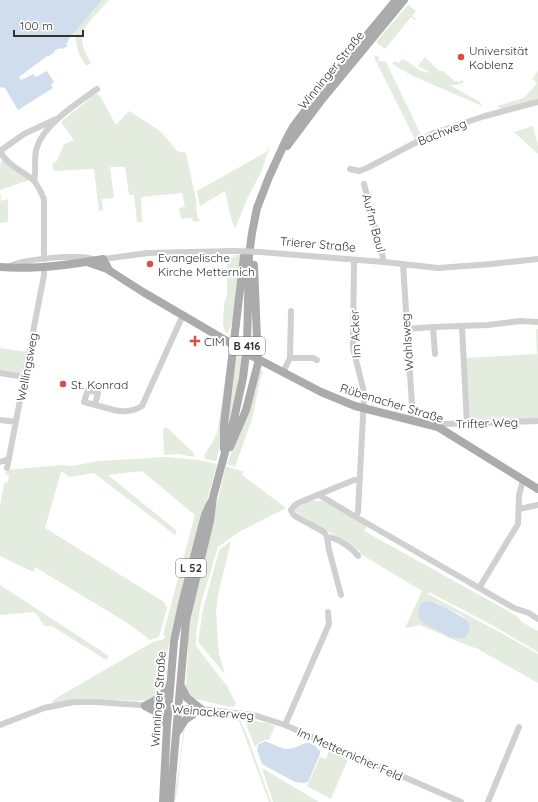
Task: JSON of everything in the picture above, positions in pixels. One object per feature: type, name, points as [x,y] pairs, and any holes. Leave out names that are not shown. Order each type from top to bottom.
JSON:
[{"type":"main road","name":"Winninger Straße","points":[[252,233],[262,195],[290,132],[314,99],[396,0]]},
{"type":"main road","name":"Winninger Straße","points":[[279,156],[320,102],[404,0]]},
{"type":"main road","name":"B 416","points":[[233,344],[246,246],[252,233]]},
{"type":"main road","name":"B 416","points":[[224,456],[241,390],[246,358],[249,263],[252,233]]},
{"type":"main road","points":[[252,233],[254,242],[256,357]]},
{"type":"main road","name":"Trierer Straße","points":[[4,268],[44,263],[87,262],[100,260]]},
{"type":"main road","name":"Rübenacher Straße","points":[[100,260],[111,272]]},
{"type":"main road","name":"Rübenacher Straße","points":[[87,262],[98,265],[111,272],[241,349],[329,396],[363,409],[438,427],[538,489]]},
{"type":"main road","name":"L 52","points":[[178,708],[187,616],[210,521],[213,497],[224,456],[224,425],[233,344]]},
{"type":"main road","name":"L 52","points":[[224,456],[243,420],[256,357]]},
{"type":"main road","name":"Winninger Straße","points":[[163,802],[174,641],[204,519],[213,497]]},
{"type":"main road","points":[[145,706],[161,697],[171,682]]},
{"type":"main road","points":[[176,734],[184,720],[201,709],[187,698],[180,684]]},
{"type":"main road","points":[[145,706],[158,713],[167,726]]},
{"type":"main road","name":"Winninger Straße","points":[[170,802],[178,708]]},
{"type":"street","points":[[59,118],[24,134],[0,151],[9,163],[34,181],[36,174],[34,163],[37,146],[42,135],[59,118],[97,89]]},
{"type":"street","name":"Bachweg","points":[[350,169],[359,171],[367,168],[434,133],[484,116],[538,102]]},
{"type":"street","name":"Wellingsweg","points":[[7,468],[44,274],[44,199],[40,189],[34,181]]},
{"type":"street","name":"Auf'm Baul","points":[[364,184],[384,262]]},
{"type":"street","name":"Trierer Straße","points":[[44,263],[82,257],[100,260],[148,253],[234,251],[384,262],[438,268],[538,259]]},
{"type":"street","name":"Im Acker","points":[[354,260],[353,348],[363,388],[360,480],[358,512],[356,517]]},
{"type":"street","name":"Wahlsweg","points":[[403,264],[412,405],[410,420]]},
{"type":"street","points":[[283,372],[290,358],[292,311]]},
{"type":"street","points":[[95,405],[117,411],[134,410],[142,406],[183,315]]},
{"type":"street","points":[[406,329],[488,326],[520,321],[538,322]]},
{"type":"street","points":[[433,327],[435,354]]},
{"type":"street","points":[[462,327],[467,424]]},
{"type":"street","points":[[290,358],[312,358],[317,360]]},
{"type":"street","points":[[0,373],[25,377]]},
{"type":"street","points":[[0,420],[16,422]]},
{"type":"street","name":"Trifter Weg","points":[[438,427],[444,424],[538,421]]},
{"type":"street","points":[[0,462],[9,459]]},
{"type":"street","points":[[341,595],[327,537],[324,532],[295,516],[292,512],[292,508],[296,504],[354,480],[360,480]]},
{"type":"street","points":[[479,588],[517,527],[519,521],[519,499],[521,486],[526,482]]},
{"type":"street","points":[[319,495],[514,608],[529,613],[538,619]]},
{"type":"street","points":[[519,509],[538,505]]},
{"type":"street","points":[[327,537],[336,539],[351,548],[358,556]]},
{"type":"street","name":"Im Metternicher Feld","points":[[328,612],[329,624],[285,725],[461,802]]},
{"type":"street","name":"Weinackerweg","points":[[0,725],[44,708],[74,702],[95,702],[201,709],[254,715],[285,725]]},
{"type":"street","points":[[488,802],[519,727]]},
{"type":"shaded area","points":[[102,0],[109,0],[89,22],[83,35],[85,52],[91,63],[86,66],[79,54],[74,33]]},
{"type":"shaded area","points":[[408,5],[416,11],[412,16],[416,19],[415,20],[411,17],[385,49],[376,42]]},
{"type":"shaded area","points":[[376,55],[380,58],[378,58],[379,61],[386,62],[422,137],[416,141],[374,57]]},
{"type":"shaded area","points":[[425,57],[439,71],[443,71],[456,82],[462,80],[464,82],[457,85],[450,85],[480,102],[482,106],[413,76],[392,64],[394,61],[399,63],[402,59],[421,71],[432,73],[418,66]]},
{"type":"shaded area","points":[[538,71],[538,99],[503,110],[497,106],[524,98],[537,83],[532,79]]},
{"type":"shaded area","points":[[97,94],[100,96],[116,125],[129,111],[160,131],[177,151],[186,153],[196,200],[198,219],[200,221],[193,222],[192,218],[181,219],[179,208],[185,207],[182,193],[141,197],[142,222],[137,222],[134,195],[129,195],[125,167],[110,167],[114,198],[102,199],[103,210],[99,211],[94,169],[54,171],[52,163],[57,161],[64,144],[74,140],[61,122]]},
{"type":"shaded area","points":[[533,126],[538,146],[538,154],[514,132]]},
{"type":"shaded area","points":[[270,146],[261,172],[247,199],[235,229],[225,191],[200,206],[197,191],[266,152]]},
{"type":"shaded area","points":[[2,160],[29,180],[0,190],[0,167]]},
{"type":"shaded area","points":[[0,190],[1,201],[8,199],[8,222],[0,223]]},
{"type":"shaded area","points":[[234,255],[241,255],[233,319],[228,333],[225,332],[223,324],[224,304],[227,295],[227,257],[234,257]]},
{"type":"shaded area","points":[[536,329],[538,329],[538,420],[470,422],[466,358],[537,354]]},
{"type":"shaded area","points":[[0,348],[28,352],[23,372],[18,373],[0,370]]},
{"type":"shaded area","points":[[236,353],[240,355],[242,360],[239,384],[227,433]]},
{"type":"shaded area","points":[[229,354],[220,446],[216,461],[205,459],[204,455],[217,433]]},
{"type":"shaded area","points":[[262,370],[263,372],[252,419],[235,467],[227,464],[259,374]]},
{"type":"shaded area","points":[[166,427],[194,453],[194,457],[179,454],[164,455],[163,429]]},
{"type":"shaded area","points":[[166,457],[199,460],[217,464],[168,648],[166,682],[160,694],[146,701],[81,699],[53,703],[53,700],[153,642],[164,639],[165,636],[163,635],[195,515],[142,471],[108,475],[177,531],[175,535],[94,473],[69,477],[61,472],[45,528],[164,602],[167,608],[159,637],[150,640],[129,624],[35,567],[33,572],[0,556],[0,506],[4,483],[8,482],[9,475],[5,475],[7,470],[61,465],[72,466],[99,461]]},
{"type":"shaded area","points":[[226,466],[244,472],[242,475],[286,508],[239,532],[218,547],[201,603],[196,633],[196,646],[227,686],[236,704],[234,707],[196,699],[193,701],[186,687],[188,651],[187,639],[193,598]]},
{"type":"shaded area","points":[[310,500],[323,501],[367,525],[364,531],[517,616],[522,622],[538,631],[538,652],[492,625],[429,592],[428,594],[538,654],[538,683],[478,649],[420,625],[405,628],[422,591],[359,553],[360,551],[296,512],[296,508]],"holes":[[[435,602],[461,615],[467,620],[463,637],[460,638]]]},
{"type":"shaded area","points":[[231,541],[218,595],[216,612],[219,654],[225,674],[198,642],[203,609],[219,551]]},
{"type":"shaded area","points":[[0,585],[109,656],[106,660],[52,626],[44,626],[34,612],[0,615]]},
{"type":"shaded area","points":[[200,714],[239,717],[271,802],[269,802],[240,723],[237,719],[227,717],[199,716],[189,721],[185,725],[177,792],[175,802],[173,802],[184,725],[189,718]]},
{"type":"shaded area","points":[[244,719],[275,726],[269,740],[262,741],[255,747]]},
{"type":"shaded area","points":[[329,751],[348,759],[331,799],[307,786],[320,757],[326,759]]},
{"type":"shaded area","points":[[262,768],[319,802],[273,802]]},
{"type":"water","points":[[0,0],[102,0],[69,39],[66,44],[68,46],[55,50],[54,53],[47,56],[19,77],[21,80],[33,74],[36,77],[47,71],[54,82],[51,85],[53,88],[18,110],[5,88],[0,87]]},
{"type":"water","points":[[430,601],[445,607],[467,620],[470,630],[465,638],[452,638],[425,624],[419,619],[418,613],[420,605],[424,602]]},
{"type":"water","points":[[265,741],[286,749],[307,743],[315,746],[320,751],[320,754],[308,782],[295,782],[262,764],[257,750],[258,745]]},
{"type":"place","name":"Universität Koblenz","points":[[461,57]]},
{"type":"place","name":"Evangelische Kirche Metternich","points":[[150,264]]},
{"type":"place","name":"CIM","points":[[195,341]]},
{"type":"place","name":"St. Konrad","points":[[63,384]]}]
